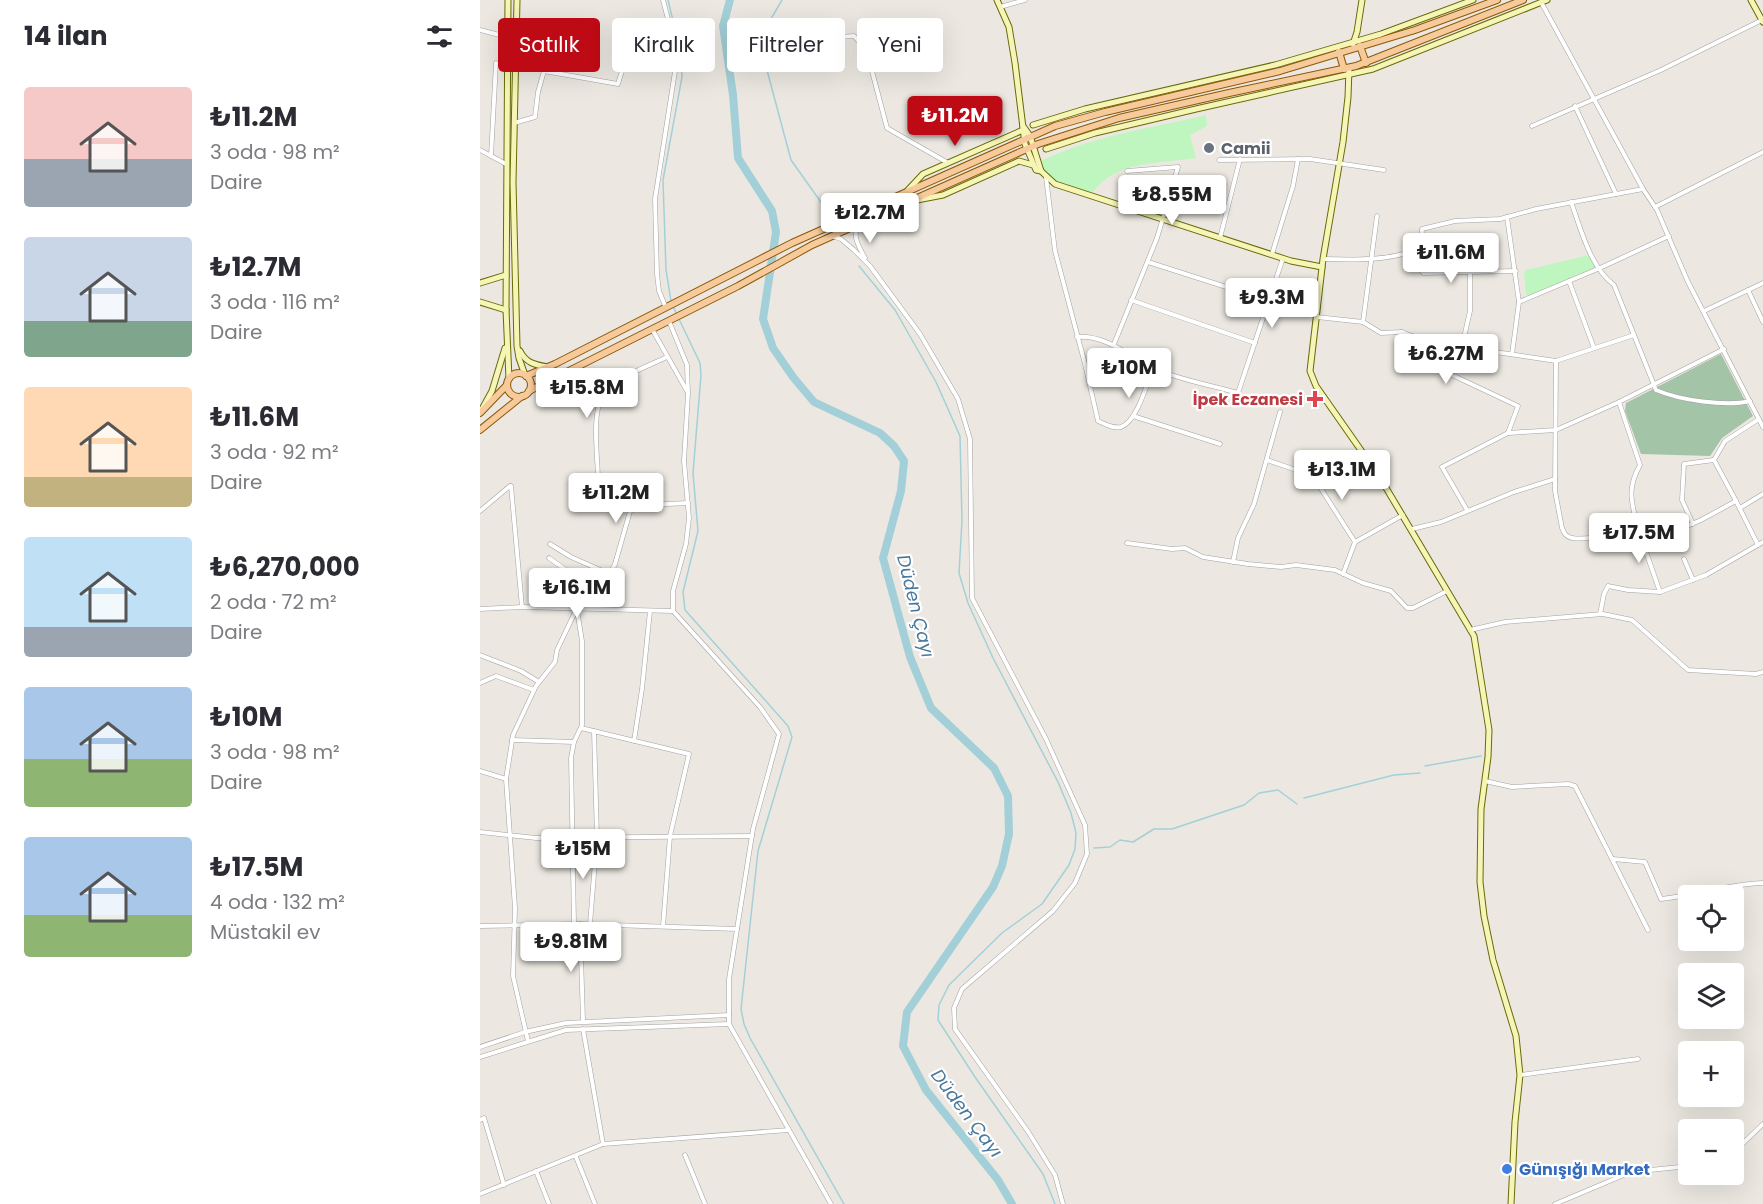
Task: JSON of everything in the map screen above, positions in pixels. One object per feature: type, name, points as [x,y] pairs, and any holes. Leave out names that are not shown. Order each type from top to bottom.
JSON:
[{"type":"main road","points":[[480,413],[518,373],[526,375],[548,367],[792,243],[1055,126],[1280,71],[1355,45],[1415,30],[1497,0]]},
{"type":"main road","points":[[480,430],[529,391],[858,223],[1029,148],[1083,128],[1229,93],[1348,71],[1523,0]]},
{"type":"main road","points":[[1355,45],[1366,63]]},
{"type":"main road","points":[[1340,52],[1348,71]]},
{"type":"main road","points":[[526,375],[531,384],[529,391]]},
{"type":"main road","points":[[508,382],[512,394],[522,396]]},
{"type":"street","points":[[508,0],[508,18]]},
{"type":"street","points":[[517,0],[513,124],[514,274],[517,346],[526,375]]},
{"type":"street","points":[[663,0],[667,18]]},
{"type":"street","points":[[997,0],[1009,27],[1023,128],[1033,165],[1036,170],[1041,171]]},
{"type":"street","points":[[1000,8],[1025,0]]},
{"type":"street","points":[[1355,45],[1362,0]]},
{"type":"street","points":[[1034,125],[1085,109],[1355,45],[1473,0]]},
{"type":"street","points":[[1532,126],[1594,97],[1661,70],[1763,21],[1751,0]]},
{"type":"street","points":[[1046,148],[1348,71],[1373,69],[1544,1],[1643,189],[1655,207],[1688,282],[1763,427]]},
{"type":"street","points":[[480,30],[498,35]]},
{"type":"street","points":[[845,37],[854,36],[868,56],[887,128],[948,163]]},
{"type":"street","points":[[491,156],[496,63]]},
{"type":"street","points":[[513,124],[535,117],[538,92],[544,71],[618,84],[622,72]]},
{"type":"street","points":[[1348,71],[1348,97],[1323,259],[1310,371],[1316,386],[1379,476],[1412,529],[1473,636],[1489,730],[1481,809],[1480,863],[1484,915],[1493,960],[1516,1036],[1520,1075],[1511,1204]]},
{"type":"street","points":[[507,72],[508,382]]},
{"type":"street","points":[[666,308],[659,291],[657,274],[655,200],[676,72]]},
{"type":"street","points":[[1575,106],[1616,194]]},
{"type":"street","points":[[1076,120],[1085,109]]},
{"type":"street","points":[[908,190],[923,174],[1023,128]]},
{"type":"street","points":[[1083,128],[1095,134]]},
{"type":"street","points":[[1029,148],[1041,171],[1055,184],[1283,258],[1323,267]]},
{"type":"street","points":[[480,150],[506,165]]},
{"type":"street","points":[[1655,207],[1763,152]]},
{"type":"street","points":[[1220,238],[1240,159]]},
{"type":"street","points":[[1272,254],[1293,186],[1298,159]]},
{"type":"street","points":[[1219,160],[1298,159],[1384,170]]},
{"type":"street","points":[[909,201],[943,195],[1018,161],[1033,165]]},
{"type":"street","points":[[1114,345],[1148,262],[1178,166],[1127,171]]},
{"type":"street","points":[[1046,177],[1055,250],[1098,421],[1111,427],[1120,427],[1128,423],[1153,368]]},
{"type":"street","points":[[1516,271],[1423,273],[1422,229],[1455,221],[1507,217],[1643,189]]},
{"type":"street","points":[[1571,202],[1590,252],[1607,280],[1614,285],[1656,390],[1668,394],[1738,404],[1750,401]]},
{"type":"street","points":[[1363,322],[1377,216]]},
{"type":"street","points":[[1507,217],[1519,302],[1512,354]]},
{"type":"street","points":[[858,223],[855,233],[856,240],[870,266]]},
{"type":"street","points":[[832,236],[841,239],[854,249],[870,266],[920,334],[958,399],[970,439],[972,598],[1046,739],[1085,825],[1086,854],[1075,884],[1053,911],[962,989],[954,1008],[955,1029],[1029,1133],[1054,1175],[1063,1204]]},
{"type":"street","points":[[1519,302],[1669,236]]},
{"type":"street","points":[[1323,259],[1370,258],[1412,252],[1421,248]]},
{"type":"street","points":[[1077,337],[1091,338],[1114,345],[1153,368],[1238,393],[1283,258]]},
{"type":"street","points":[[1148,262],[1270,301]]},
{"type":"street","points":[[1462,346],[1470,310],[1470,273]]},
{"type":"street","points":[[480,283],[506,275]]},
{"type":"street","points":[[1569,281],[1594,348]]},
{"type":"street","points":[[1704,311],[1763,283]]},
{"type":"street","points":[[1748,290],[1763,322]]},
{"type":"street","points":[[1131,300],[1255,344]]},
{"type":"street","points":[[480,302],[506,310]]},
{"type":"street","points":[[1317,317],[1363,322],[1381,333],[1402,332],[1427,342],[1556,361],[1634,335]]},
{"type":"street","points":[[669,321],[687,365],[688,394],[684,461],[689,518],[687,544],[673,591],[673,611],[760,707],[779,734],[752,836],[729,979],[729,1024],[831,1204]]},
{"type":"street","points":[[652,329],[688,394]]},
{"type":"street","points":[[1402,332],[1402,343],[1418,359],[1518,406],[1508,433]]},
{"type":"street","points":[[480,413],[492,391],[507,340]]},
{"type":"street","points":[[517,346],[524,359],[530,363],[548,367]]},
{"type":"street","points":[[1467,510],[1442,468],[1508,433],[1556,430],[1619,402],[1724,349]]},
{"type":"street","points":[[630,508],[598,479],[598,407],[604,394],[626,377],[667,357]]},
{"type":"street","points":[[1556,361],[1555,490],[1562,528],[1568,537],[1591,537],[1638,529]]},
{"type":"street","points":[[1619,402],[1640,465],[1630,489],[1638,529],[1660,592]]},
{"type":"street","points":[[1233,562],[1238,538],[1254,504],[1281,412]]},
{"type":"street","points":[[1133,416],[1220,444]]},
{"type":"street","points":[[1714,460],[1725,441],[1759,419]]},
{"type":"street","points":[[1267,460],[1310,476],[1318,484],[1354,542]]},
{"type":"street","points":[[1600,614],[1608,586],[1660,592],[1706,575],[1761,544],[1714,460]]},
{"type":"street","points":[[1693,524],[1682,500],[1684,464],[1714,460]]},
{"type":"street","points":[[1412,529],[1441,522],[1514,492],[1555,479]]},
{"type":"street","points":[[480,511],[511,486],[522,607]]},
{"type":"street","points":[[1740,508],[1763,494]]},
{"type":"street","points":[[1664,536],[1693,524],[1736,501]]},
{"type":"street","points":[[630,508],[688,503]]},
{"type":"street","points":[[528,1041],[513,976],[514,925],[506,779],[512,740],[534,690],[555,662],[557,650],[579,609],[609,576],[621,546],[630,508]]},
{"type":"street","points":[[1343,574],[1354,542],[1403,516]]},
{"type":"street","points":[[1127,543],[1172,549],[1185,548],[1203,557],[1233,562],[1281,567],[1296,565],[1335,570],[1363,583],[1391,591],[1407,608],[1413,608],[1448,591]]},
{"type":"street","points":[[550,544],[609,576]]},
{"type":"street","points":[[549,558],[566,570],[590,580],[599,587]]},
{"type":"street","points":[[1684,559],[1693,580]]},
{"type":"street","points":[[541,576],[573,595],[579,609],[582,641],[581,728],[574,742],[571,758],[574,924]]},
{"type":"street","points":[[480,609],[522,607],[673,611]]},
{"type":"street","points":[[634,741],[650,611]]},
{"type":"street","points":[[1470,630],[1506,622],[1600,614],[1632,620],[1688,670],[1756,674],[1763,672]]},
{"type":"street","points":[[480,655],[521,671],[539,682]]},
{"type":"street","points":[[480,683],[496,676],[534,690]]},
{"type":"street","points":[[581,728],[689,754],[670,836],[663,926]]},
{"type":"street","points":[[590,924],[597,837],[594,731]]},
{"type":"street","points":[[512,740],[574,742]]},
{"type":"street","points":[[480,771],[506,779]]},
{"type":"street","points":[[1485,781],[1512,787],[1568,784],[1575,786],[1648,930]]},
{"type":"street","points":[[480,832],[536,838],[752,836]]},
{"type":"street","points":[[1612,859],[1645,862],[1661,899],[1748,883],[1763,883]]},
{"type":"street","points":[[580,924],[583,1020]]},
{"type":"street","points":[[480,926],[590,924],[737,929]]},
{"type":"street","points":[[480,1047],[525,1032],[583,1020],[729,1015]]},
{"type":"street","points":[[480,1057],[566,1030],[729,1024]]},
{"type":"street","points":[[583,1029],[603,1144]]},
{"type":"street","points":[[1520,1075],[1638,1059]]},
{"type":"street","points":[[480,1120],[484,1119],[504,1185]]},
{"type":"street","points":[[1744,1142],[1763,1124]]},
{"type":"street","points":[[480,1194],[576,1157],[603,1144],[789,1130]]},
{"type":"street","points":[[685,1155],[705,1204]]},
{"type":"street","points":[[576,1157],[595,1204]]},
{"type":"street","points":[[1555,1204],[1631,1172],[1678,1167]]},
{"type":"street","points":[[536,1171],[549,1204]]},
{"type":"green space","points":[[1206,115],[1207,126],[1190,135],[1196,158],[1126,169],[1114,174],[1093,192],[1069,187],[1054,180],[1048,175],[1041,161],[1060,152],[1101,139]]},
{"type":"green space","points":[[1589,255],[1596,267],[1528,296],[1526,294],[1524,273],[1526,270]]},
{"type":"green space","points":[[1721,354],[1753,416],[1722,438],[1710,456],[1641,454],[1625,411],[1626,403]]},
{"type":"waterway","points":[[668,0],[681,54],[682,77],[663,180],[666,270],[671,301]]},
{"type":"waterway","name":"Düden Çayı","points":[[730,0],[723,26],[733,95],[738,158],[772,211],[776,232],[763,319],[773,348],[814,402],[880,433],[894,446],[904,461],[901,491],[883,558],[910,657],[931,708],[994,768],[1008,796],[1009,834],[1002,866],[993,887],[907,1012],[903,1046],[926,1090],[998,1180],[1012,1204]]},
{"type":"waterway","points":[[782,0],[765,29],[764,59],[791,160],[828,212]]},
{"type":"waterway","points":[[859,266],[895,310],[936,382],[960,436],[962,521],[959,573],[968,603],[993,658],[1058,782],[1071,813],[1076,833],[1075,849],[1069,865],[1042,904],[1002,933],[949,985],[939,1005],[938,1020],[1043,1174],[1055,1204]]},
{"type":"waterway","points":[[673,306],[677,315]]},
{"type":"waterway","points":[[679,319],[700,363],[701,375],[693,473],[698,531],[683,592],[685,610],[788,726],[792,737],[758,851],[741,1009],[750,1038],[844,1204]]},
{"type":"waterway","points":[[1425,766],[1481,756]]},
{"type":"waterway","points":[[1304,798],[1394,775],[1420,773]]},
{"type":"waterway","points":[[1094,848],[1110,847],[1120,840],[1133,842],[1154,829],[1172,829],[1244,805],[1259,793],[1278,790],[1297,804]]},
{"type":"place","name":"Camii","points":[[1209,148]]},
{"type":"place","name":"İpek Eczanesi","points":[[1315,399]]},
{"type":"place","name":"Günışığı Market","points":[[1507,1169]]}]
